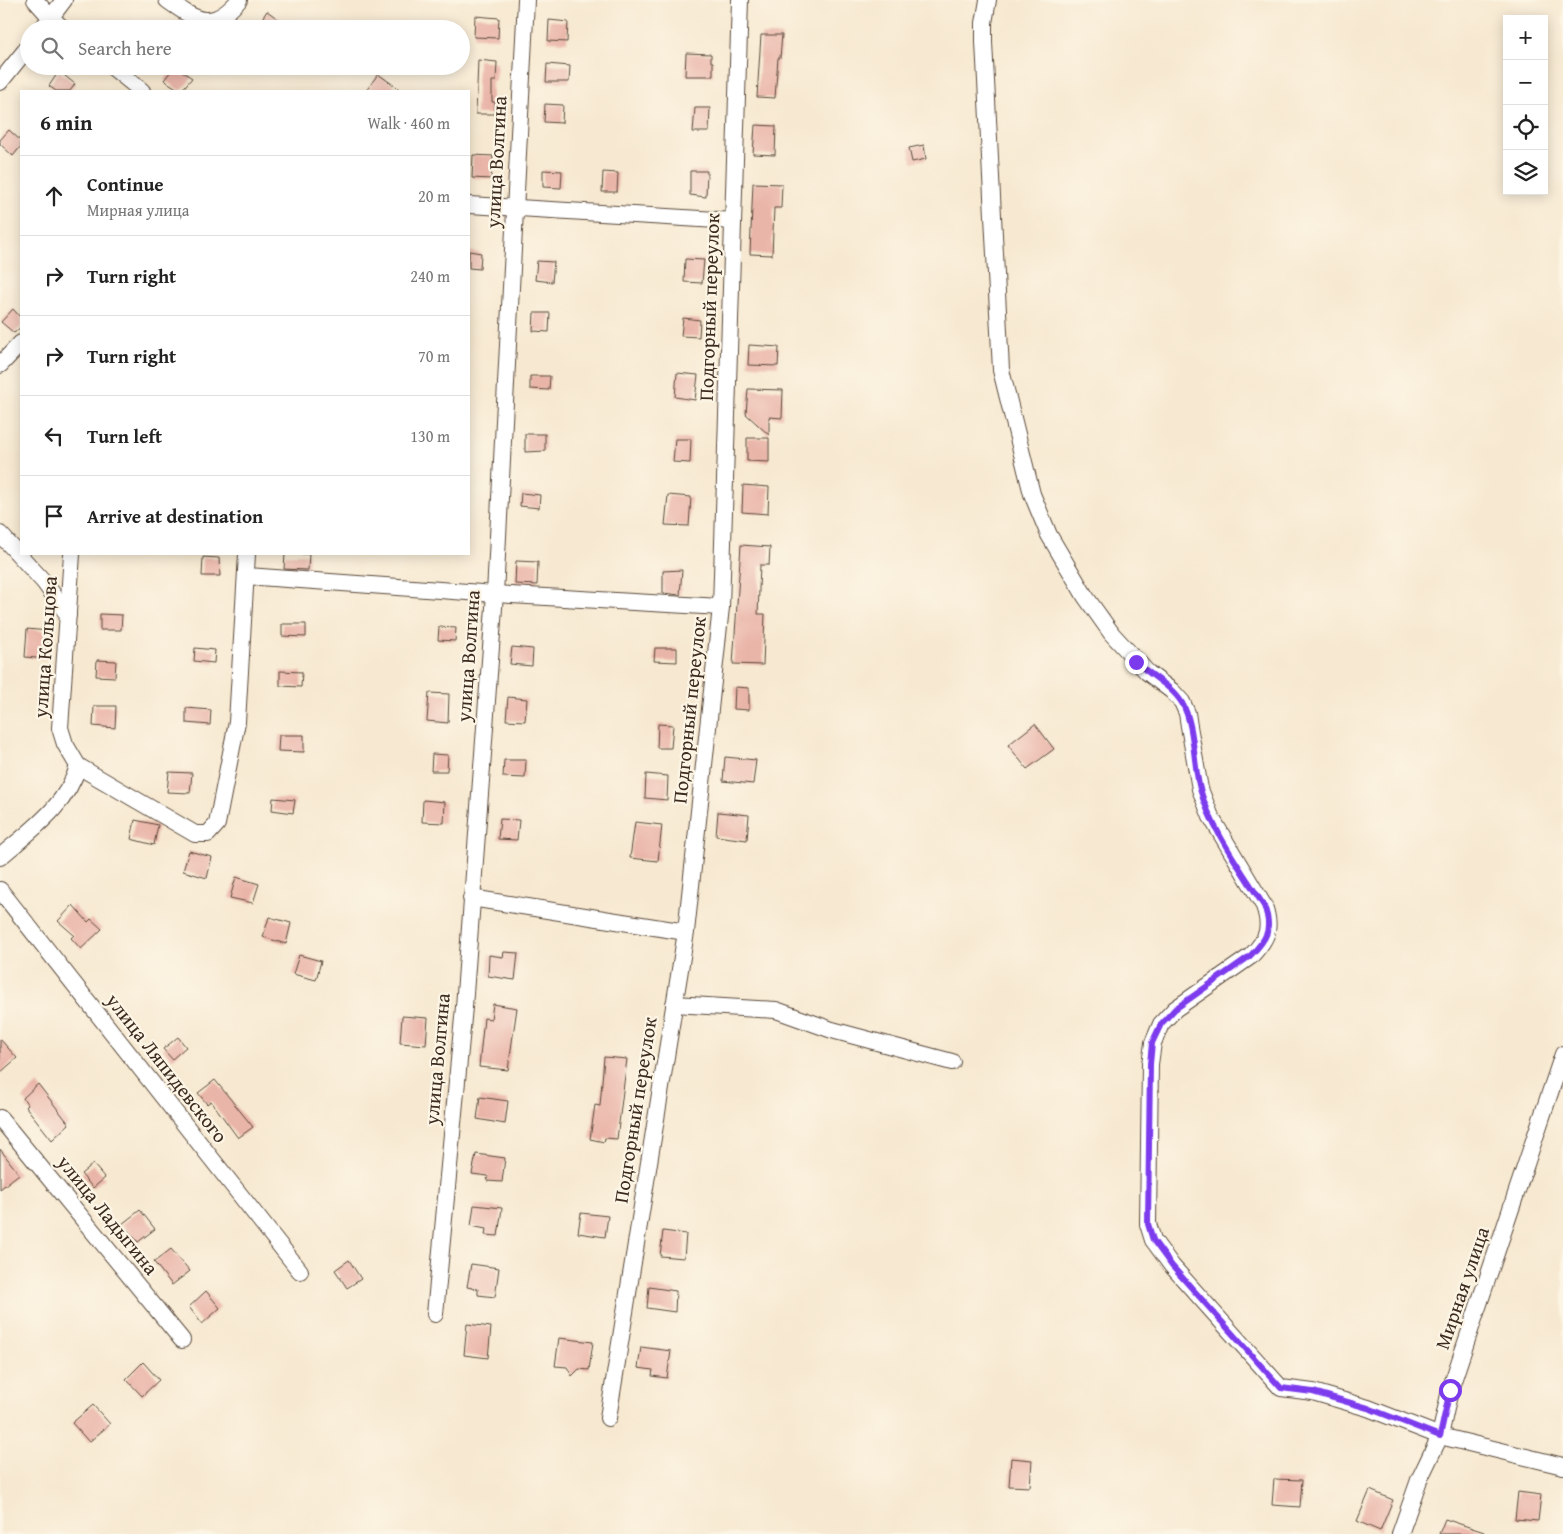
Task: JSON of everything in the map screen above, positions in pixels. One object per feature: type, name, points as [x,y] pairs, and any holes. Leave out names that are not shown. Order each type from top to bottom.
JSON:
[{"type":"street","points":[[35,0],[44,20]]},
{"type":"street","points":[[49,20],[64,0]]},
{"type":"street","points":[[167,0],[188,15],[198,19],[209,20],[220,18],[229,12],[239,0]]},
{"type":"street","name":"улица Волгина","points":[[435,1314],[464,1006],[470,898],[495,594],[526,0]]},
{"type":"street","name":"Подгорный переулок","points":[[608,1418],[686,932],[721,607],[740,0]]},
{"type":"street","points":[[988,0],[984,23],[984,42],[1001,370],[1032,494],[1049,535],[1085,596],[1112,634],[1147,672],[1172,691],[1182,702],[1187,713],[1200,789],[1211,817],[1264,906],[1268,916],[1269,927],[1260,946],[1250,956],[1175,1009],[1161,1024],[1152,1043],[1150,1064],[1148,1224],[1153,1240],[1172,1266],[1281,1388],[1313,1392],[1368,1408],[1440,1436],[1563,1466]]},
{"type":"street","points":[[0,82],[20,57]]},
{"type":"street","points":[[122,75],[141,90]]},
{"type":"street","points":[[470,205],[733,221]]},
{"type":"street","points":[[0,365],[20,344]]},
{"type":"street","points":[[0,534],[44,582],[68,615]]},
{"type":"street","name":"улица Кольцова","points":[[72,555],[60,728],[65,744],[78,766]]},
{"type":"street","points":[[0,857],[52,811],[70,786],[78,766],[195,834],[208,834],[217,824],[238,722],[247,555]]},
{"type":"street","points":[[246,576],[495,594],[721,607]]},
{"type":"street","name":"улица Ляпидевского","points":[[0,890],[300,1271]]},
{"type":"street","points":[[470,898],[686,932]]},
{"type":"street","points":[[674,1004],[776,1010],[832,1030],[952,1062]]},
{"type":"street","name":"Мирная улица","points":[[1400,1534],[1419,1480],[1440,1436],[1450,1390],[1563,1054]]},
{"type":"street","name":"улица Ладыгина","points":[[0,1118],[182,1340]]},
{"type":"building","points":[[267,11],[280,20],[261,20]]},
{"type":"building","points":[[475,16],[499,18],[498,38],[474,37]]},
{"type":"building","points":[[549,20],[568,22],[567,42],[548,41]]},
{"type":"building","points":[[761,35],[782,35],[775,98],[757,97]]},
{"type":"building","points":[[686,53],[711,54],[713,76],[685,76]]},
{"type":"building","points":[[478,60],[497,62],[496,81],[492,81],[492,102],[495,102],[495,114],[476,114]]},
{"type":"building","points":[[547,64],[570,66],[569,82],[546,82]]},
{"type":"building","points":[[56,75],[64,75],[75,84],[71,90],[55,90],[49,86]]},
{"type":"building","points":[[168,75],[188,75],[192,78],[182,90],[164,80]]},
{"type":"building","points":[[377,75],[379,75],[401,90],[367,90]]},
{"type":"building","points":[[545,104],[563,105],[562,123],[544,122]]},
{"type":"building","points":[[695,108],[710,108],[709,132],[693,132]]},
{"type":"building","points":[[755,125],[776,126],[775,155],[753,154]]},
{"type":"building","points":[[9,130],[20,140],[20,147],[13,156],[0,144],[0,140]]},
{"type":"building","points":[[924,145],[926,159],[912,162],[909,148]]},
{"type":"building","points":[[473,155],[493,156],[491,179],[472,178]]},
{"type":"building","points":[[543,170],[562,171],[561,188],[543,187]]},
{"type":"building","points":[[690,171],[707,171],[706,197],[690,195]]},
{"type":"building","points":[[603,172],[618,173],[617,192],[602,192]]},
{"type":"building","points":[[753,183],[782,184],[781,208],[774,208],[772,255],[750,254]]},
{"type":"building","points":[[470,251],[481,253],[480,269],[470,268]]},
{"type":"building","points":[[685,259],[704,260],[702,283],[684,282]]},
{"type":"building","points":[[537,261],[554,262],[552,282],[535,280]]},
{"type":"building","points":[[13,309],[20,317],[20,328],[14,333],[1,322]]},
{"type":"building","points":[[534,313],[550,313],[549,332],[533,331]]},
{"type":"building","points":[[683,318],[700,320],[699,337],[681,336]]},
{"type":"building","points":[[749,345],[779,347],[778,366],[748,365]]},
{"type":"building","points":[[677,373],[698,375],[695,400],[675,397]]},
{"type":"building","points":[[530,376],[550,376],[549,390],[530,389]]},
{"type":"building","points":[[748,389],[783,390],[782,418],[769,417],[769,435],[746,414]]},
{"type":"building","points":[[525,434],[545,434],[545,451],[525,452]]},
{"type":"building","points":[[747,438],[769,438],[769,462],[747,461]]},
{"type":"building","points":[[675,439],[691,439],[690,463],[673,462]]},
{"type":"building","points":[[743,485],[769,487],[768,514],[742,512]]},
{"type":"building","points":[[521,493],[540,495],[539,508],[520,506]]},
{"type":"building","points":[[668,495],[691,497],[689,526],[665,525]]},
{"type":"building","points":[[741,545],[770,547],[769,565],[760,565],[758,614],[765,614],[763,665],[733,664]]},
{"type":"building","points":[[285,555],[309,555],[308,570],[284,569]]},
{"type":"building","points":[[203,557],[219,558],[220,576],[202,576]]},
{"type":"building","points":[[516,561],[538,562],[537,585],[515,584]]},
{"type":"building","points":[[682,570],[680,595],[663,593],[663,571]]},
{"type":"building","points":[[100,614],[122,615],[121,630],[100,630]]},
{"type":"building","points":[[282,624],[306,624],[306,637],[282,636]]},
{"type":"building","points":[[439,627],[456,628],[455,641],[438,640]]},
{"type":"building","points":[[27,629],[48,631],[46,659],[25,657]]},
{"type":"building","points":[[512,647],[533,649],[532,666],[510,664]]},
{"type":"building","points":[[195,648],[215,650],[214,663],[194,661]]},
{"type":"building","points":[[655,648],[677,648],[677,662],[654,661]]},
{"type":"building","points":[[97,660],[116,661],[115,677],[96,676]]},
{"type":"building","points":[[280,671],[302,672],[301,687],[280,686]]},
{"type":"building","points":[[735,687],[749,688],[749,710],[734,709]]},
{"type":"building","points":[[429,693],[449,694],[448,723],[427,721]]},
{"type":"building","points":[[508,697],[527,699],[525,721],[506,720]]},
{"type":"building","points":[[94,706],[116,706],[115,728],[93,726]]},
{"type":"building","points":[[186,708],[211,710],[210,725],[186,723]]},
{"type":"building","points":[[658,724],[673,725],[671,748],[657,748]]},
{"type":"building","points":[[1035,724],[1054,749],[1027,769],[1008,745]]},
{"type":"building","points":[[279,735],[304,735],[304,752],[278,751]]},
{"type":"building","points":[[432,754],[448,755],[447,771],[431,771]]},
{"type":"building","points":[[725,757],[756,760],[753,784],[723,781]]},
{"type":"building","points":[[504,760],[526,760],[525,778],[503,777]]},
{"type":"building","points":[[169,772],[192,773],[190,793],[167,792]]},
{"type":"building","points":[[646,774],[668,776],[667,800],[645,798]]},
{"type":"building","points":[[273,798],[295,800],[293,813],[272,810]]},
{"type":"building","points":[[423,800],[445,802],[444,823],[422,822]]},
{"type":"building","points":[[718,812],[749,815],[747,840],[716,836]]},
{"type":"building","points":[[500,819],[519,820],[517,840],[498,839]]},
{"type":"building","points":[[135,820],[158,825],[154,845],[131,839]]},
{"type":"building","points":[[635,822],[662,825],[658,861],[630,858]]},
{"type":"building","points":[[189,851],[212,857],[207,878],[183,871]]},
{"type":"building","points":[[236,877],[259,884],[253,903],[230,898]]},
{"type":"building","points":[[73,905],[88,922],[91,919],[102,929],[81,949],[71,938],[74,935],[58,921]]},
{"type":"building","points":[[269,917],[291,923],[286,944],[263,937]]},
{"type":"building","points":[[504,952],[518,953],[515,980],[488,976],[489,955],[503,957]]},
{"type":"building","points":[[299,955],[321,961],[316,980],[293,974]]},
{"type":"building","points":[[493,1004],[517,1008],[508,1070],[479,1067],[484,1018],[491,1019]]},
{"type":"building","points":[[402,1016],[428,1018],[426,1045],[400,1043]]},
{"type":"building","points":[[178,1037],[186,1047],[172,1059],[163,1049]]},
{"type":"building","points":[[0,1039],[17,1058],[0,1073]]},
{"type":"building","points":[[604,1057],[627,1059],[617,1139],[605,1138],[604,1142],[590,1139],[595,1105],[600,1106]]},
{"type":"building","points":[[215,1080],[253,1127],[238,1138],[211,1101],[207,1104],[198,1093]]},
{"type":"building","points":[[38,1084],[69,1124],[52,1140],[26,1107],[28,1105],[23,1098]]},
{"type":"building","points":[[480,1097],[508,1101],[505,1124],[477,1119]]},
{"type":"building","points":[[0,1149],[19,1174],[0,1189]]},
{"type":"building","points":[[476,1154],[505,1158],[502,1182],[487,1181],[488,1176],[472,1174]]},
{"type":"building","points":[[93,1164],[105,1178],[93,1188],[81,1174]]},
{"type":"building","points":[[474,1205],[502,1208],[498,1236],[485,1235],[486,1229],[471,1226]]},
{"type":"building","points":[[140,1210],[155,1229],[138,1242],[122,1224]]},
{"type":"building","points":[[581,1213],[608,1216],[605,1237],[578,1233]]},
{"type":"building","points":[[663,1231],[686,1234],[684,1258],[660,1256]]},
{"type":"building","points":[[171,1249],[190,1271],[172,1285],[154,1262]]},
{"type":"building","points":[[349,1260],[361,1279],[347,1288],[335,1270]]},
{"type":"building","points":[[471,1264],[499,1268],[495,1297],[478,1295],[478,1289],[467,1287]]},
{"type":"building","points":[[649,1287],[676,1291],[675,1312],[647,1308]]},
{"type":"building","points":[[206,1291],[220,1308],[202,1324],[189,1307]]},
{"type":"building","points":[[467,1324],[491,1327],[488,1358],[464,1355]]},
{"type":"building","points":[[559,1338],[593,1342],[589,1370],[579,1369],[572,1376],[567,1367],[555,1366]]},
{"type":"building","points":[[641,1347],[671,1351],[667,1378],[652,1376],[653,1370],[638,1368]]},
{"type":"building","points":[[143,1362],[159,1380],[142,1396],[126,1379]]},
{"type":"building","points":[[93,1405],[110,1424],[89,1442],[72,1423]]},
{"type":"building","points":[[1011,1458],[1032,1460],[1030,1487],[1009,1486]]},
{"type":"building","points":[[1274,1479],[1302,1480],[1300,1507],[1272,1505]]},
{"type":"building","points":[[1370,1490],[1393,1500],[1380,1531],[1357,1521]]},
{"type":"building","points":[[1518,1492],[1541,1495],[1538,1521],[1515,1519]]},
{"type":"building","points":[[1445,1519],[1484,1532],[1484,1534],[1439,1534]]},
{"type":"route","points":[[1136,662],[1172,691],[1182,702],[1187,713],[1200,789],[1211,817],[1264,906],[1268,916],[1269,927],[1260,946],[1250,956],[1175,1009],[1161,1024],[1152,1043],[1150,1064],[1148,1224],[1153,1240],[1172,1266],[1281,1388],[1313,1392],[1368,1408],[1440,1436],[1450,1390]]}]
